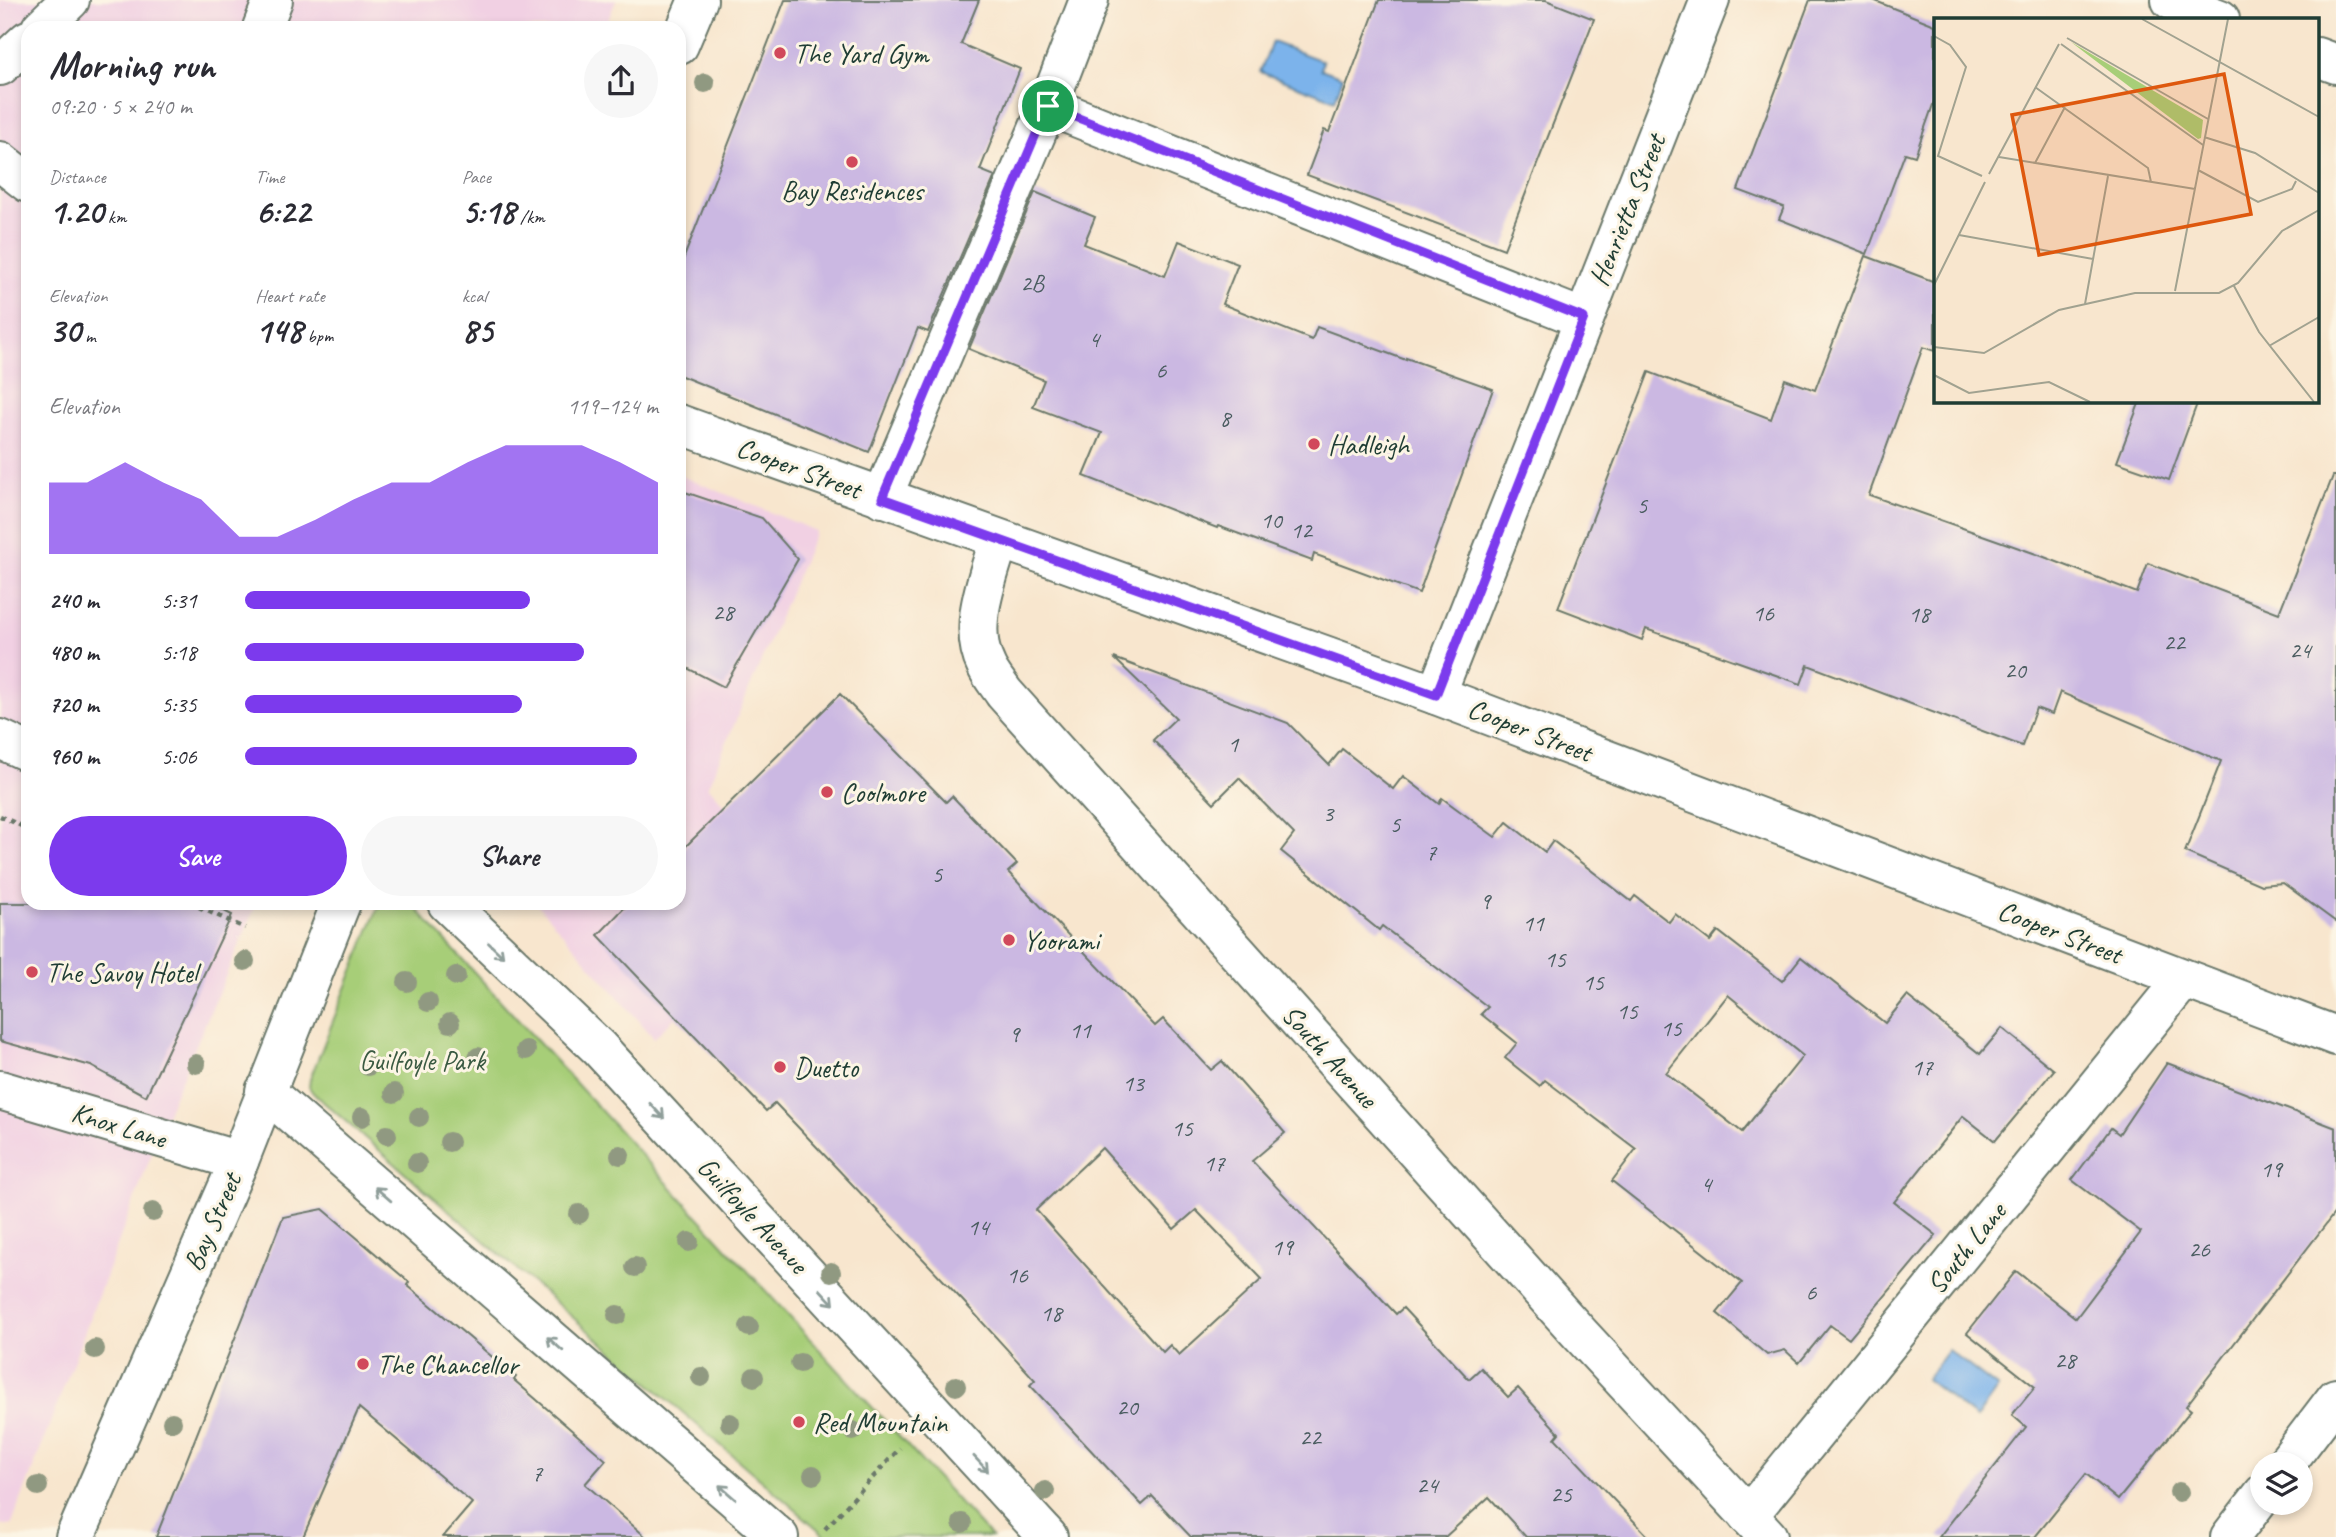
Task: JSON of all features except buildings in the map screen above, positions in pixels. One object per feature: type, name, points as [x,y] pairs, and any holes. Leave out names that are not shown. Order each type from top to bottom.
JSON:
[{"type":"street","points":[[48,21],[70,0]]},
{"type":"street","points":[[265,21],[273,0]]},
{"type":"street","points":[[686,28],[698,0]]},
{"type":"street","points":[[882,498],[1048,106],[1089,0]]},
{"type":"street","name":"Henrietta Street","points":[[1436,695],[1710,0]]},
{"type":"street","points":[[2171,0],[2217,18]]},
{"type":"street","points":[[0,66],[21,46]]},
{"type":"street","points":[[2318,57],[2336,64]]},
{"type":"street","points":[[1048,106],[1584,318]]},
{"type":"street","points":[[0,161],[21,178]]},
{"type":"street","name":"Cooper Street","points":[[686,428],[1436,695],[2336,1036]]},
{"type":"street","name":"South Avenue","points":[[999,540],[985,586],[978,631],[985,664],[1004,693],[1580,1334],[1758,1527]]},
{"type":"street","points":[[0,739],[21,749]]},
{"type":"street","name":"Bay Street","points":[[75,1537],[239,1161],[334,910]]},
{"type":"street","name":"Guilfoyle Avenue","points":[[454,910],[599,1048],[1048,1537]]},
{"type":"street","name":"South Lane","points":[[1758,1527],[2184,979]]},
{"type":"street","name":"Knox Lane","points":[[0,1090],[239,1161]]},
{"type":"street","points":[[265,1091],[779,1537]]},
{"type":"street","points":[[2295,1452],[2336,1398]]},
{"type":"street","points":[[2230,1537],[2250,1511]]},
{"type":"path","points":[[0,816],[21,826]]},
{"type":"path","points":[[205,910],[245,928]]},
{"type":"path","points":[[817,1537],[933,1412]]},
{"type":"shaded area","points":[[0,0],[616,0],[608,21],[21,21],[21,910],[254,910],[169,1108],[12,1524],[0,1526]]},
{"type":"shaded area","points":[[686,478],[816,531],[708,786],[802,893],[654,1038],[542,910],[686,910]]},
{"type":"green space","name":"Guilfoyle Park","points":[[377,910],[417,910],[991,1537],[827,1537],[313,1093],[309,1087]]},
{"type":"water","points":[[1272,42],[1323,61],[1321,69],[1343,77],[1335,100],[1260,72]]},
{"type":"water","points":[[1948,1350],[1998,1388],[1976,1418],[1926,1379]]},
{"type":"place","name":"The Yard Gym","points":[[780,53]]},
{"type":"place","name":"Bay Residences","points":[[852,162]]},
{"type":"place","name":"Hadleigh","points":[[1314,444]]},
{"type":"place","name":"Coolmore","points":[[827,792]]},
{"type":"place","name":"Yoorami","points":[[1009,940]]},
{"type":"place","name":"The Savoy Hotel","points":[[32,972]]},
{"type":"place","name":"Duetto","points":[[780,1067]]},
{"type":"place","name":"The Chancellor","points":[[363,1364]]},
{"type":"place","name":"Red Mountain","points":[[799,1422]]},
{"type":"route","points":[[1048,106],[1584,318],[1436,695],[882,498],[1048,106]]}]
